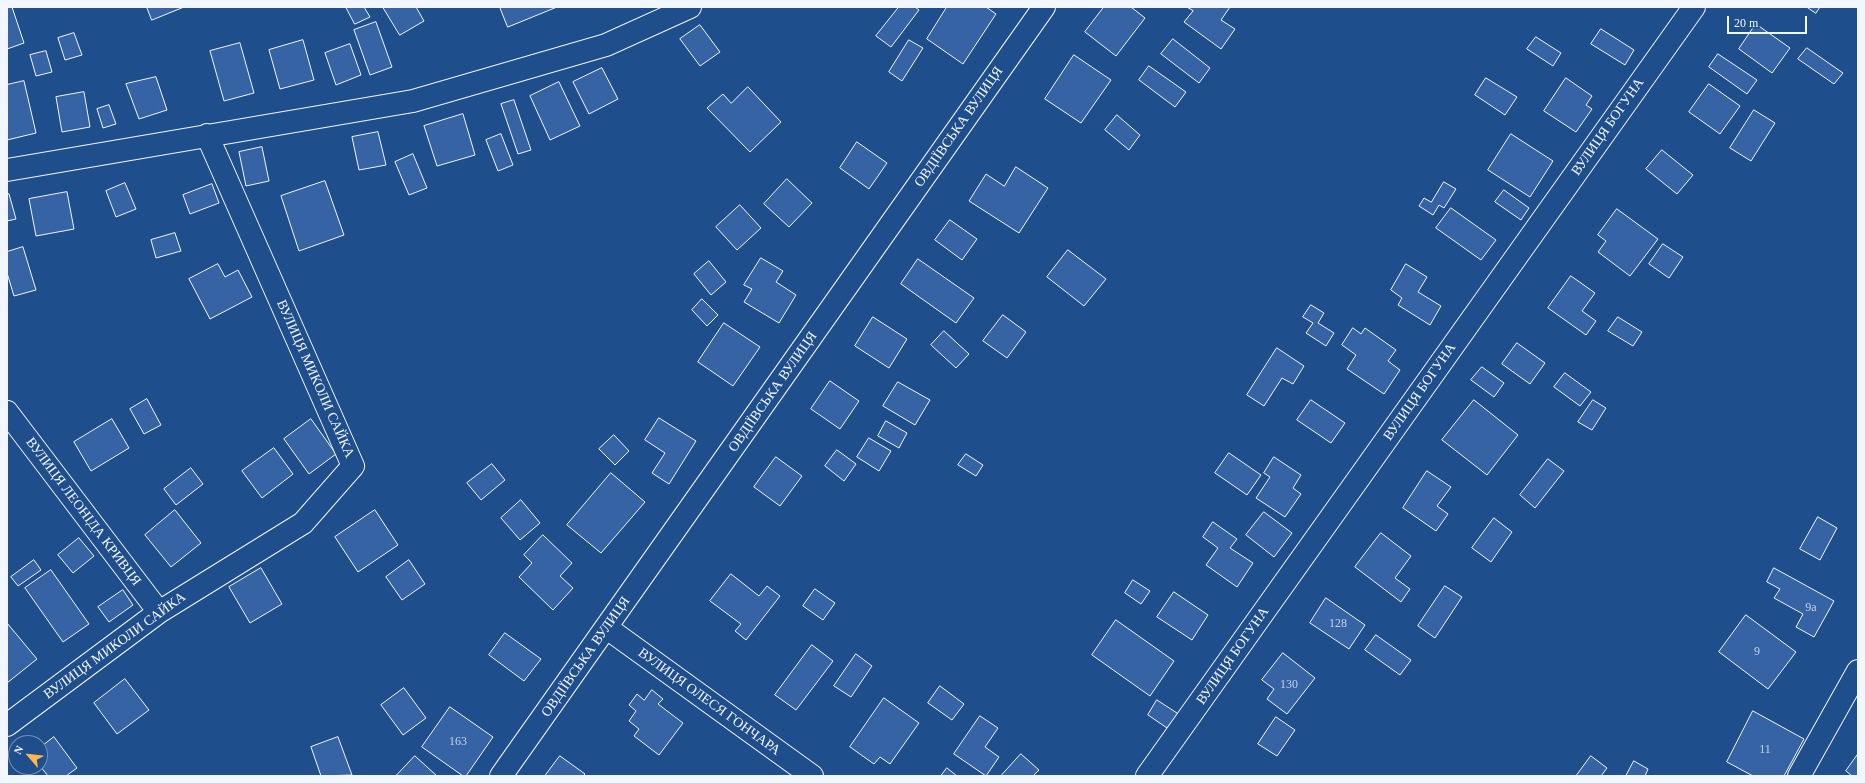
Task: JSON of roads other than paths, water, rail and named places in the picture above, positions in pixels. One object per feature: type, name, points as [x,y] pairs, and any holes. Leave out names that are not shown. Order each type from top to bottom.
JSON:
[{"type":"street","points":[[7,170],[413,101],[606,45],[690,7]]},
{"type":"street","name":"ВУЛИЦЯ БОГУНА","points":[[1147,776],[1694,7]]},
{"type":"street","name":"ОВДІЇВСЬКА ВУЛИЦЯ","points":[[501,776],[607,628],[1041,8]]},
{"type":"street","name":"ВУЛИЦЯ МИКОЛИ САЙКА","points":[[7,725],[159,612],[303,523],[353,466],[207,135]]},
{"type":"street","name":"ВУЛИЦЯ ЛЕОНІДА КРИВЦЯ","points":[[7,412],[159,612]]},
{"type":"street","name":"ВУЛИЦЯ ОЛЕСЯ ГОНЧАРА","points":[[607,628],[812,776]]},
{"type":"street","points":[[1799,776],[1858,671]]}]
